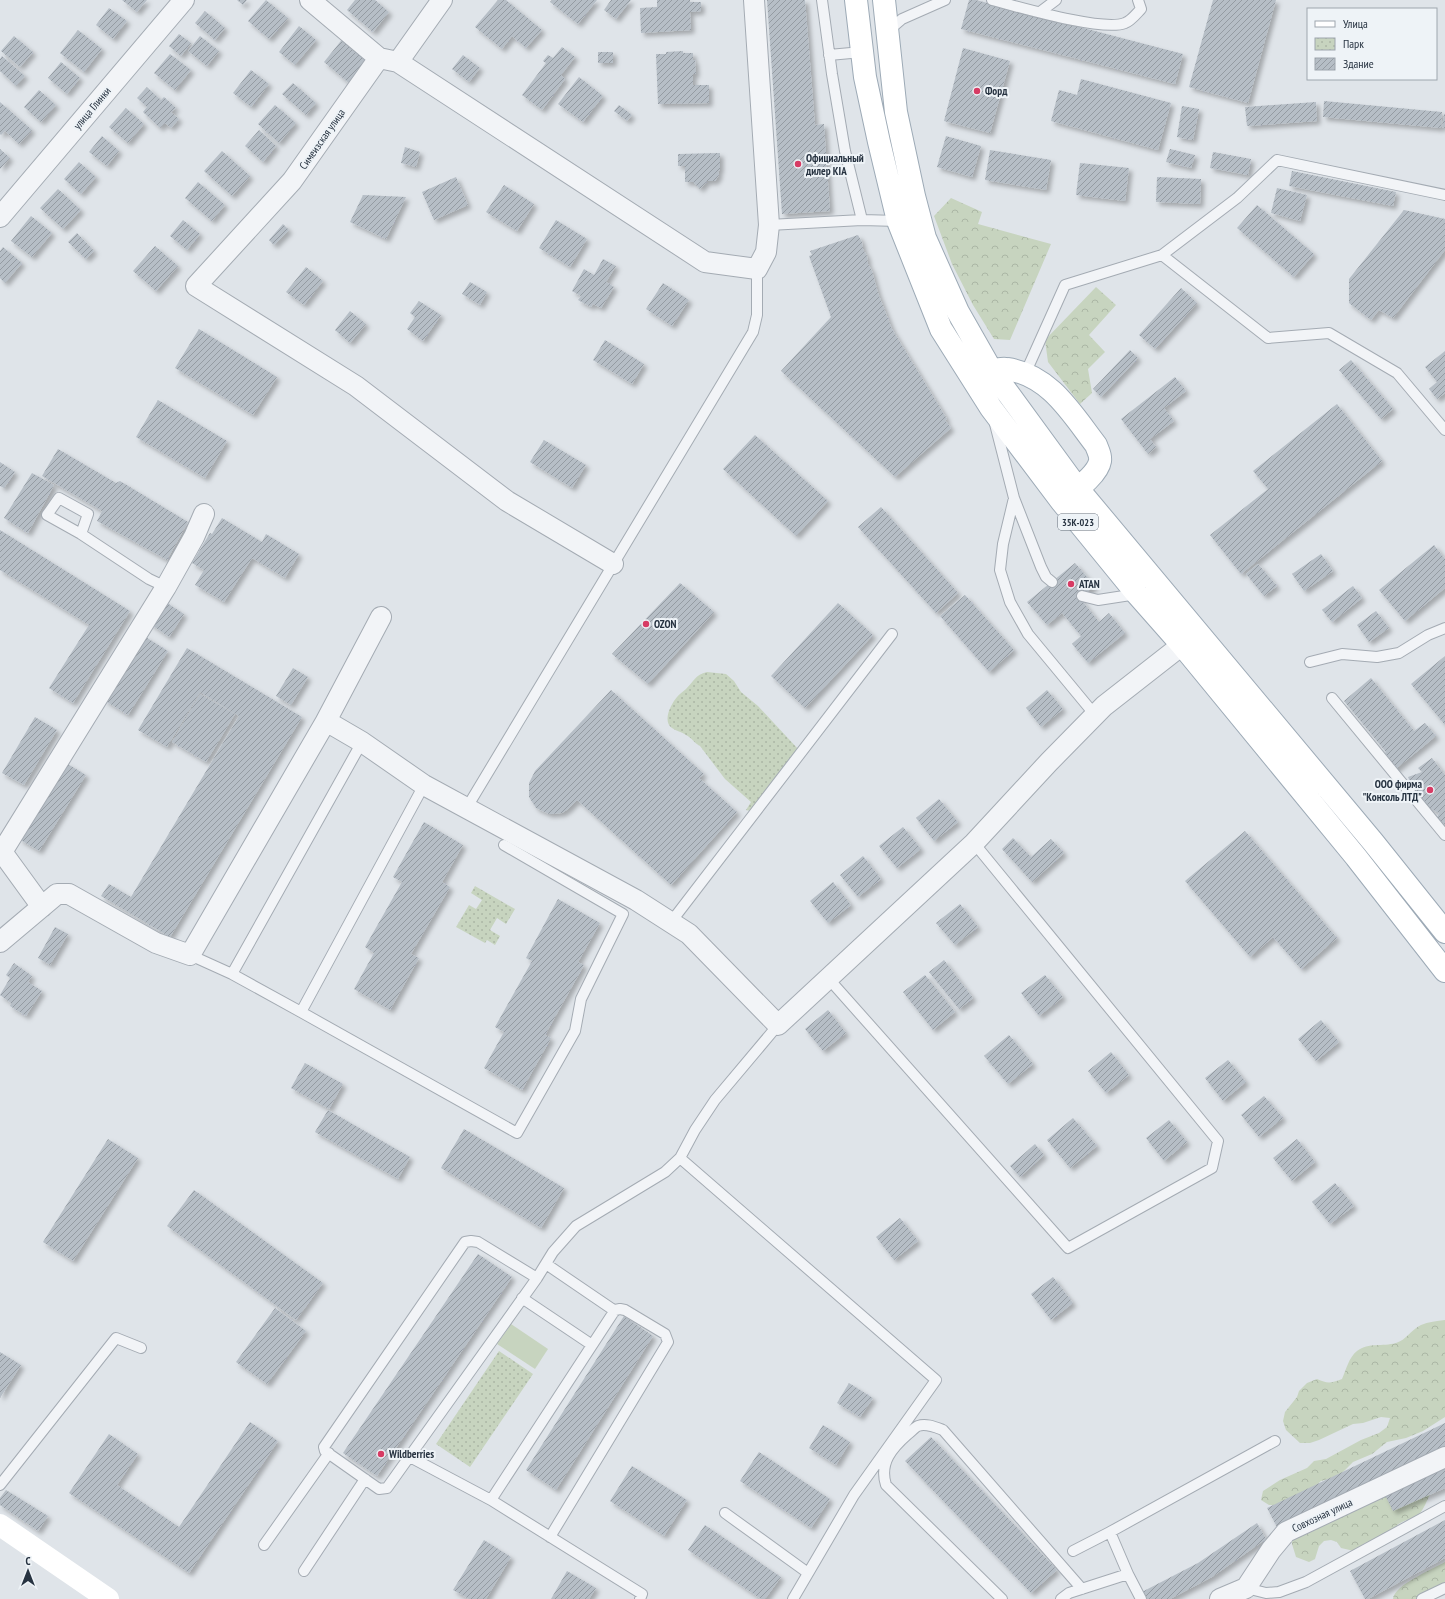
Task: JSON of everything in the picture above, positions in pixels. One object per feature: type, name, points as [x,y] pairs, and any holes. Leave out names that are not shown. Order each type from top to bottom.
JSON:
[{"type":"main road","name":"35К-023","points":[[856,0],[865,77],[898,221],[940,329],[991,408],[1070,495],[1372,842],[1445,932]]},
{"type":"main road","name":"35К-023","points":[[884,0],[896,112],[914,196],[925,238],[958,312],[991,370],[1070,495],[1137,594],[1182,645],[1366,870],[1445,971]]},
{"type":"main road","points":[[991,370],[1006,368],[1040,381],[1054,391],[1096,445],[1100,454],[1100,462],[1096,470],[1070,495]]},
{"type":"main road","points":[[0,1525],[108,1599]]},
{"type":"street","name":"улица Глинки","points":[[0,217],[184,0]]},
{"type":"street","points":[[310,0],[378,58],[398,62],[705,262],[757,269],[766,252],[769,225],[754,0]]},
{"type":"street","points":[[398,62],[442,0]]},
{"type":"street","name":"Симеизская улица","points":[[378,58],[292,181],[196,286],[356,386],[507,501],[613,564]]},
{"type":"street","points":[[42,907],[2,852],[166,587],[194,537],[204,514]]},
{"type":"street","points":[[0,942],[57,894],[69,894],[156,943],[190,955],[326,721],[380,617]]},
{"type":"street","points":[[326,721],[362,742],[424,785],[636,900],[671,922],[688,934],[778,1024],[974,844],[1049,762],[1104,706],[1182,645]]},
{"type":"street","name":"Совхозная улица","points":[[1248,1594],[1271,1550],[1286,1532],[1445,1457]]},
{"type":"street","points":[[1220,1599],[1248,1594]]},
{"type":"lane","points":[[822,0],[829,55],[845,151],[862,220]]},
{"type":"lane","points":[[887,32],[902,19],[945,0]]},
{"type":"lane","points":[[992,0],[1091,24],[1112,26],[1126,23],[1141,9],[1138,0]]},
{"type":"lane","points":[[1040,12],[1056,0]]},
{"type":"lane","points":[[829,55],[862,52]]},
{"type":"lane","points":[[1025,374],[1065,286],[1162,255],[1237,198],[1277,160],[1445,195]]},
{"type":"lane","points":[[769,225],[862,220],[898,221]]},
{"type":"lane","points":[[1162,255],[1268,338],[1329,333],[1397,373],[1445,430]]},
{"type":"lane","points":[[466,809],[753,332],[757,315],[757,269]]},
{"type":"lane","points":[[991,408],[1014,498],[1046,577],[1052,582]]},
{"type":"lane","points":[[1014,498],[1003,544],[1000,570],[1010,602],[1028,634],[1095,715]]},
{"type":"lane","points":[[81,534],[149,579],[166,587]]},
{"type":"lane","points":[[1082,596],[1098,600],[1137,594]]},
{"type":"lane","points":[[1310,662],[1342,654],[1377,657],[1399,653],[1428,635],[1445,628]]},
{"type":"lane","points":[[671,922],[892,634]]},
{"type":"lane","points":[[1332,698],[1445,836]]},
{"type":"lane","points":[[232,974],[362,742]]},
{"type":"lane","points":[[301,1012],[424,785]]},
{"type":"lane","points":[[828,978],[1068,1248],[1212,1168],[1218,1141],[974,844]]},
{"type":"lane","points":[[190,955],[232,974],[517,1133],[575,1031],[581,999],[623,914],[504,845]]},
{"type":"lane","points":[[537,1278],[478,1242],[466,1242],[324,1447],[325,1451],[379,1489],[387,1488],[537,1278],[553,1252],[576,1226],[665,1172],[680,1158],[695,1130],[715,1100],[778,1024]]},
{"type":"lane","points":[[680,1158],[936,1380],[854,1495],[793,1599]]},
{"type":"lane","points":[[546,1264],[614,1311]]},
{"type":"lane","points":[[522,1298],[592,1345]]},
{"type":"lane","points":[[491,1500],[614,1311],[620,1309],[625,1310],[665,1334],[668,1342],[550,1536]]},
{"type":"lane","points":[[0,1486],[116,1338],[141,1348]]},
{"type":"lane","points":[[1002,1599],[886,1485],[883,1475],[885,1462],[897,1444],[918,1426],[930,1426],[943,1430],[1082,1589]]},
{"type":"lane","points":[[1073,1550],[1110,1532],[1275,1442]]},
{"type":"lane","points":[[264,1544],[329,1453]]},
{"type":"lane","points":[[410,1457],[491,1500],[550,1536],[642,1594],[640,1599]]},
{"type":"lane","points":[[304,1570],[365,1479]]},
{"type":"lane","points":[[1248,1594],[1280,1592],[1306,1582],[1445,1506]]},
{"type":"lane","points":[[725,1513],[808,1572]]},
{"type":"lane","points":[[1110,1532],[1128,1574],[1141,1599]]},
{"type":"lane","points":[[1061,1599],[1069,1593],[1128,1574]]},
{"type":"lane","points":[[1422,1599],[1445,1588]]},
{"type":"green space","points":[[951,198],[982,212],[978,224],[1051,244],[1010,340],[994,339],[973,305],[952,264],[934,216]]},
{"type":"green space","points":[[1096,287],[1116,305],[1089,335],[1105,352],[1088,369],[1092,393],[1080,404],[1048,362],[1045,340]]},
{"type":"green space","points":[[707,672],[726,674],[734,681],[741,692],[758,706],[799,750],[750,811],[746,810],[751,802],[725,779],[700,746],[688,736],[675,730],[669,725],[668,712],[675,700],[697,677]]},
{"type":"green space","points":[[475,886],[515,909],[506,924],[497,918],[490,930],[500,936],[495,945],[487,940],[485,943],[456,927],[469,905],[476,909],[482,900],[471,893]]},
{"type":"green space","points":[[1445,1320],[1445,1417],[1423,1431],[1406,1438],[1387,1442],[1372,1454],[1353,1462],[1339,1476],[1321,1481],[1313,1488],[1279,1505],[1269,1505],[1261,1500],[1263,1491],[1280,1480],[1307,1468],[1314,1461],[1326,1459],[1361,1440],[1379,1433],[1387,1427],[1390,1418],[1381,1417],[1363,1423],[1353,1424],[1310,1443],[1300,1443],[1286,1430],[1283,1421],[1285,1412],[1297,1397],[1299,1391],[1307,1383],[1317,1379],[1324,1382],[1330,1382],[1342,1379],[1352,1357],[1362,1348],[1400,1342],[1421,1325]]},
{"type":"green space","points":[[511,1324],[548,1349],[535,1369],[497,1344]]},
{"type":"green space","points":[[499,1351],[533,1374],[470,1467],[436,1444]]},
{"type":"green space","points":[[1434,1487],[1420,1513],[1397,1525],[1397,1532],[1365,1543],[1354,1551],[1341,1548],[1337,1542],[1331,1540],[1324,1541],[1319,1546],[1315,1559],[1309,1562],[1296,1557],[1292,1544],[1292,1538],[1331,1506]]},
{"type":"green space","points":[[1445,1562],[1445,1589],[1433,1599],[1393,1599],[1400,1588],[1407,1583]]},
{"type":"building","points":[[122,0],[147,0],[137,12]]},
{"type":"building","points":[[237,0],[247,0],[243,5]]},
{"type":"building","points":[[266,0],[288,18],[269,39],[248,21]]},
{"type":"building","points":[[355,0],[375,0],[389,12],[373,32],[347,10]]},
{"type":"building","points":[[498,0],[506,0],[542,30],[526,48],[512,36],[502,49],[475,27]]},
{"type":"building","points":[[552,0],[597,0],[578,24],[550,2]]},
{"type":"building","points":[[611,0],[631,0],[616,19],[604,10]]},
{"type":"building","points":[[657,0],[690,0],[690,2],[701,2],[701,11],[690,12],[691,30],[641,33],[640,8],[657,7]]},
{"type":"building","points":[[767,0],[805,0],[815,125],[824,124],[830,211],[782,214]]},
{"type":"building","points":[[969,0],[976,0],[1183,54],[1175,84],[961,29]]},
{"type":"building","points":[[1213,0],[1276,0],[1248,103],[1189,87]]},
{"type":"building","points":[[109,8],[127,21],[113,39],[96,25]]},
{"type":"building","points":[[205,11],[225,28],[215,40],[195,23]]},
{"type":"building","points":[[299,26],[316,40],[295,65],[279,52]]},
{"type":"building","points":[[78,30],[102,49],[84,72],[60,53]]},
{"type":"building","points":[[179,34],[191,43],[181,56],[169,46]]},
{"type":"building","points":[[14,36],[33,52],[20,67],[1,51]]},
{"type":"building","points":[[200,36],[219,51],[207,66],[188,51]]},
{"type":"building","points":[[344,37],[371,59],[350,84],[324,62]]},
{"type":"building","points":[[562,47],[575,57],[561,75],[565,79],[542,110],[522,95],[546,63],[543,61],[548,55],[553,58]]},
{"type":"building","name":"Форд","points":[[963,48],[1010,61],[990,133],[944,121]]},
{"type":"building","points":[[683,51],[683,53],[693,53],[696,74],[693,74],[693,85],[709,85],[709,103],[658,104],[656,54]]},
{"type":"building","points":[[598,52],[613,52],[613,63],[598,63]]},
{"type":"building","points":[[170,54],[191,70],[175,90],[154,73]]},
{"type":"building","points":[[463,55],[480,68],[469,82],[452,69]]},
{"type":"building","points":[[2,56],[25,76],[16,86],[0,71],[0,59]]},
{"type":"building","points":[[61,62],[80,78],[67,94],[48,78]]},
{"type":"building","points":[[251,70],[269,84],[251,107],[233,93]]},
{"type":"building","points":[[579,77],[603,96],[583,122],[558,104]]},
{"type":"building","points":[[1081,79],[1171,103],[1158,150],[1051,121],[1059,90],[1077,95]]},
{"type":"building","points":[[293,83],[316,103],[306,115],[282,94]]},
{"type":"building","points":[[147,87],[161,100],[164,97],[176,108],[171,112],[179,119],[171,128],[165,123],[160,128],[143,112],[147,107],[137,98]]},
{"type":"building","points":[[39,90],[56,105],[41,122],[24,107]]},
{"type":"building","points":[[1324,101],[1442,112],[1441,128],[1323,117]]},
{"type":"building","points":[[0,102],[32,130],[19,144],[5,131],[1,135],[0,134]]},
{"type":"building","points":[[1316,102],[1317,121],[1247,126],[1245,107]]},
{"type":"building","points":[[275,105],[296,123],[279,143],[258,124]]},
{"type":"building","points":[[619,105],[632,115],[627,121],[614,111]]},
{"type":"building","points":[[1182,106],[1199,109],[1193,140],[1177,137]]},
{"type":"building","points":[[126,108],[144,124],[128,143],[109,127]]},
{"type":"building","points":[[1445,114],[1445,128],[1442,127]]},
{"type":"building","points":[[259,130],[276,146],[263,162],[245,146]]},
{"type":"building","points":[[102,136],[119,151],[107,166],[89,152]]},
{"type":"building","points":[[946,136],[981,146],[972,177],[937,167]]},
{"type":"building","points":[[405,147],[420,152],[416,167],[401,163]]},
{"type":"building","points":[[0,149],[10,158],[0,169]]},
{"type":"building","points":[[1170,149],[1195,155],[1191,168],[1166,162]]},
{"type":"building","points":[[990,150],[1051,160],[1046,190],[985,180]]},
{"type":"building","points":[[222,151],[250,176],[232,196],[204,171]]},
{"type":"building","points":[[1213,152],[1251,159],[1248,175],[1210,168]]},
{"type":"building","points":[[720,153],[720,170],[718,171],[719,175],[715,181],[707,181],[700,189],[693,182],[685,182],[685,166],[678,166],[678,154]]},
{"type":"building","points":[[79,162],[96,177],[81,194],[64,179]]},
{"type":"building","points":[[1080,163],[1129,168],[1125,201],[1076,195]]},
{"type":"building","points":[[1292,171],[1396,192],[1393,206],[1289,186]]},
{"type":"building","points":[[456,177],[468,205],[434,220],[422,192]]},
{"type":"building","points":[[1157,177],[1201,179],[1200,204],[1156,202]]},
{"type":"building","points":[[198,182],[225,205],[212,221],[185,198]]},
{"type":"building","points":[[504,185],[534,204],[517,231],[486,212]]},
{"type":"building","points":[[1277,188],[1307,195],[1300,221],[1271,213]]},
{"type":"building","points":[[58,189],[81,210],[63,229],[40,208]]},
{"type":"building","points":[[363,195],[406,197],[386,239],[350,222]]},
{"type":"building","points":[[1257,205],[1314,254],[1294,277],[1237,228]]},
{"type":"building","points":[[1404,210],[1445,219],[1445,250],[1393,318],[1379,310],[1371,320],[1349,303],[1349,279]]},
{"type":"building","points":[[31,216],[52,233],[32,257],[11,241]]},
{"type":"building","points":[[183,220],[200,234],[187,250],[170,236]]},
{"type":"building","points":[[556,220],[587,239],[570,267],[539,248]]},
{"type":"building","points":[[283,224],[289,230],[274,245],[269,240]]},
{"type":"building","points":[[77,233],[94,251],[86,259],[68,242]]},
{"type":"building","points":[[858,235],[862,242],[878,293],[892,329],[951,428],[895,477],[781,371],[831,317],[809,256],[812,255],[810,251]]},
{"type":"building","points":[[155,246],[178,266],[156,291],[133,271]]},
{"type":"building","points":[[3,247],[22,263],[5,283],[0,278],[0,251]]},
{"type":"building","points":[[603,259],[616,266],[606,282],[614,287],[601,308],[593,304],[591,307],[578,300],[581,296],[572,291],[584,269],[594,275]]},
{"type":"building","points":[[306,267],[323,281],[304,305],[286,292]]},
{"type":"building","points":[[470,282],[487,292],[480,305],[462,294]]},
{"type":"building","points":[[663,283],[689,300],[672,326],[646,309]]},
{"type":"building","points":[[1181,288],[1197,303],[1155,349],[1139,335]]},
{"type":"building","points":[[419,301],[441,315],[423,341],[407,329],[415,317],[410,313]]},
{"type":"building","points":[[350,311],[366,324],[350,343],[335,330]]},
{"type":"building","points":[[199,329],[277,377],[253,415],[175,368]]},
{"type":"building","points":[[605,340],[644,364],[632,384],[593,360]]},
{"type":"building","points":[[1130,350],[1138,358],[1101,397],[1093,389]]},
{"type":"building","points":[[1445,351],[1445,393],[1437,399],[1429,389],[1437,382],[1425,367]]},
{"type":"building","points":[[1351,360],[1393,409],[1381,419],[1339,370]]},
{"type":"building","points":[[1175,377],[1186,391],[1164,408],[1174,421],[1150,439],[1156,447],[1148,454],[1121,419]]},
{"type":"building","points":[[158,400],[227,441],[205,478],[136,437]]},
{"type":"building","points":[[1337,404],[1382,461],[1241,574],[1210,535],[1268,489],[1253,471]]},
{"type":"building","points":[[755,435],[828,501],[796,536],[723,469]]},
{"type":"building","points":[[544,440],[586,465],[572,488],[530,462]]},
{"type":"building","points":[[58,449],[116,483],[120,481],[188,522],[167,560],[97,521],[102,511],[42,476]]},
{"type":"building","points":[[0,462],[15,472],[4,488],[0,486]]},
{"type":"building","points":[[32,473],[54,485],[28,533],[4,518]]},
{"type":"building","points":[[881,507],[958,593],[936,613],[858,527]]},
{"type":"building","points":[[222,518],[262,542],[266,534],[299,554],[285,578],[252,558],[224,602],[195,585],[204,570],[192,563],[210,533],[212,534]]},
{"type":"building","points":[[0,530],[130,611],[73,703],[49,688],[89,625],[0,570]]},
{"type":"building","points":[[1434,545],[1445,559],[1445,588],[1405,621],[1379,590]]},
{"type":"building","points":[[1321,554],[1333,571],[1304,591],[1292,574]]},
{"type":"building","points":[[1075,563],[1095,586],[1080,598],[1099,622],[1109,613],[1125,633],[1088,663],[1072,644],[1081,636],[1062,613],[1047,625],[1027,602]]},
{"type":"building","points":[[1258,564],[1277,586],[1264,596],[1246,574]]},
{"type":"building","points":[[680,583],[714,612],[648,684],[612,654]]},
{"type":"building","points":[[1353,586],[1362,598],[1332,622],[1322,610]]},
{"type":"building","points":[[965,595],[1014,650],[989,672],[940,616]]},
{"type":"building","points":[[164,601],[184,614],[169,637],[149,623]]},
{"type":"building","points":[[838,603],[873,635],[805,708],[771,676]]},
{"type":"building","points":[[1376,611],[1389,628],[1369,642],[1357,625]]},
{"type":"building","points":[[144,636],[168,651],[128,715],[104,700]]},
{"type":"building","points":[[187,648],[302,717],[170,937],[101,896],[109,884],[131,897],[239,716],[200,692],[167,747],[138,730]]},
{"type":"building","points":[[1445,656],[1445,725],[1411,684]]},
{"type":"building","points":[[293,668],[308,677],[291,705],[276,696]]},
{"type":"building","points":[[1371,678],[1414,731],[1425,723],[1436,736],[1392,772],[1380,757],[1386,752],[1344,701]]},
{"type":"building","points":[[611,690],[704,774],[699,778],[737,812],[671,885],[577,800],[562,813],[549,814],[536,808],[529,797],[529,783],[535,771]]},
{"type":"building","points":[[1047,690],[1063,709],[1041,727],[1026,708]]},
{"type":"building","points":[[200,694],[235,714],[206,762],[172,742]]},
{"type":"building","points":[[35,717],[57,730],[24,785],[2,773]]},
{"type":"building","name":"ООО фирма \"Консоль ЛТД\"","points":[[1432,758],[1445,775],[1445,824],[1436,820],[1439,813],[1431,809],[1424,802],[1412,786],[1408,777],[1422,772],[1418,768]]},
{"type":"building","points":[[66,763],[86,775],[39,851],[19,839]]},
{"type":"building","points":[[939,799],[958,822],[934,841],[916,818]]},
{"type":"building","points":[[424,822],[463,845],[442,882],[450,887],[411,954],[419,958],[390,1010],[354,989],[374,953],[365,947],[402,882],[393,877]]},
{"type":"building","points":[[903,827],[921,849],[897,868],[879,846]]},
{"type":"building","points":[[1245,831],[1337,938],[1301,969],[1273,937],[1250,957],[1185,881]]},
{"type":"building","points":[[1013,838],[1031,857],[1051,839],[1064,853],[1032,882],[1002,849]]},
{"type":"building","points":[[863,856],[881,879],[858,897],[840,875]]},
{"type":"building","points":[[833,882],[851,905],[828,923],[810,901]]},
{"type":"building","points":[[558,899],[600,923],[578,962],[584,965],[545,1035],[551,1038],[522,1090],[484,1068],[504,1032],[495,1027],[532,961],[526,958]]},
{"type":"building","points":[[960,904],[978,927],[955,945],[936,923]]},
{"type":"building","points":[[55,927],[68,934],[50,965],[38,958]]},
{"type":"building","points":[[944,960],[973,998],[959,1009],[929,972]]},
{"type":"building","points":[[14,963],[32,976],[28,982],[42,991],[26,1016],[10,1006],[11,1003],[0,995],[10,978],[6,975]]},
{"type":"building","points":[[925,975],[955,1012],[933,1030],[903,992]]},
{"type":"building","points":[[1045,975],[1063,997],[1039,1016],[1021,993]]},
{"type":"building","points":[[828,1010],[846,1033],[823,1051],[805,1029]]},
{"type":"building","points":[[1321,1020],[1339,1042],[1316,1061],[1298,1039]]},
{"type":"building","points":[[1009,1035],[1033,1064],[1008,1084],[984,1056]]},
{"type":"building","points":[[1111,1052],[1129,1075],[1106,1093],[1088,1071]]},
{"type":"building","points":[[1228,1060],[1246,1082],[1223,1101],[1205,1078]]},
{"type":"building","points":[[305,1063],[343,1084],[329,1109],[291,1088]]},
{"type":"building","points":[[1264,1096],[1283,1118],[1259,1137],[1241,1115]]},
{"type":"building","points":[[328,1110],[410,1157],[398,1179],[315,1132]]},
{"type":"building","points":[[1073,1118],[1097,1146],[1070,1168],[1047,1140]]},
{"type":"building","points":[[1169,1120],[1187,1142],[1164,1161],[1146,1138]]},
{"type":"building","points":[[464,1129],[564,1188],[541,1228],[441,1168]]},
{"type":"building","points":[[108,1139],[138,1158],[73,1261],[43,1242]]},
{"type":"building","points":[[1297,1139],[1315,1162],[1292,1181],[1273,1158]]},
{"type":"building","points":[[1035,1144],[1044,1155],[1020,1177],[1010,1166]]},
{"type":"building","points":[[1335,1183],[1354,1206],[1330,1224],[1312,1202]]},
{"type":"building","points":[[194,1190],[323,1283],[296,1320],[167,1226]]},
{"type":"building","points":[[900,1218],[918,1241],[894,1260],[876,1237]]},
{"type":"building","points":[[478,1254],[512,1277],[377,1476],[343,1453]]},
{"type":"building","points":[[1053,1277],[1073,1303],[1051,1320],[1031,1294]]},
{"type":"building","points":[[275,1308],[306,1331],[267,1384],[236,1362]]},
{"type":"building","points":[[624,1316],[653,1336],[556,1490],[526,1470]]},
{"type":"building","points":[[0,1352],[21,1365],[0,1398]]},
{"type":"building","points":[[849,1383],[873,1398],[860,1417],[837,1403]]},
{"type":"building","points":[[250,1422],[278,1441],[189,1573],[69,1493],[109,1434],[138,1454],[117,1485],[179,1527]]},
{"type":"building","points":[[1445,1423],[1445,1447],[1277,1527],[1267,1508]]},
{"type":"building","points":[[823,1425],[850,1442],[836,1465],[809,1448]]},
{"type":"building","points":[[931,1437],[1057,1570],[1031,1593],[905,1461]]},
{"type":"building","points":[[759,1452],[830,1499],[811,1528],[740,1481]]},
{"type":"building","points":[[1445,1465],[1445,1488],[1393,1511],[1384,1493]]},
{"type":"building","points":[[632,1466],[687,1500],[664,1536],[610,1501]]},
{"type":"building","points":[[6,1490],[48,1516],[38,1531],[0,1505],[0,1498]]},
{"type":"building","points":[[1445,1520],[1445,1558],[1368,1599],[1365,1599],[1350,1571]]},
{"type":"building","points":[[1257,1523],[1266,1539],[1212,1577],[1170,1599],[1144,1599],[1140,1593],[1198,1563]]},
{"type":"building","points":[[705,1525],[781,1577],[765,1599],[761,1599],[688,1550]]},
{"type":"building","points":[[484,1540],[511,1557],[486,1599],[469,1599],[453,1590]]},
{"type":"building","points":[[567,1571],[596,1588],[589,1599],[551,1599]]},
{"type":"place","name":"Форд","points":[[977,91]]},
{"type":"place","name":"Официальный дилер KIA","points":[[798,164]]},
{"type":"place","name":"ATAN","points":[[1071,584]]},
{"type":"place","name":"OZON","points":[[646,624]]},
{"type":"place","name":"ООО фирма \"Консоль ЛТД\"","points":[[1430,790]]},
{"type":"place","name":"Wildberries","points":[[381,1454]]}]
